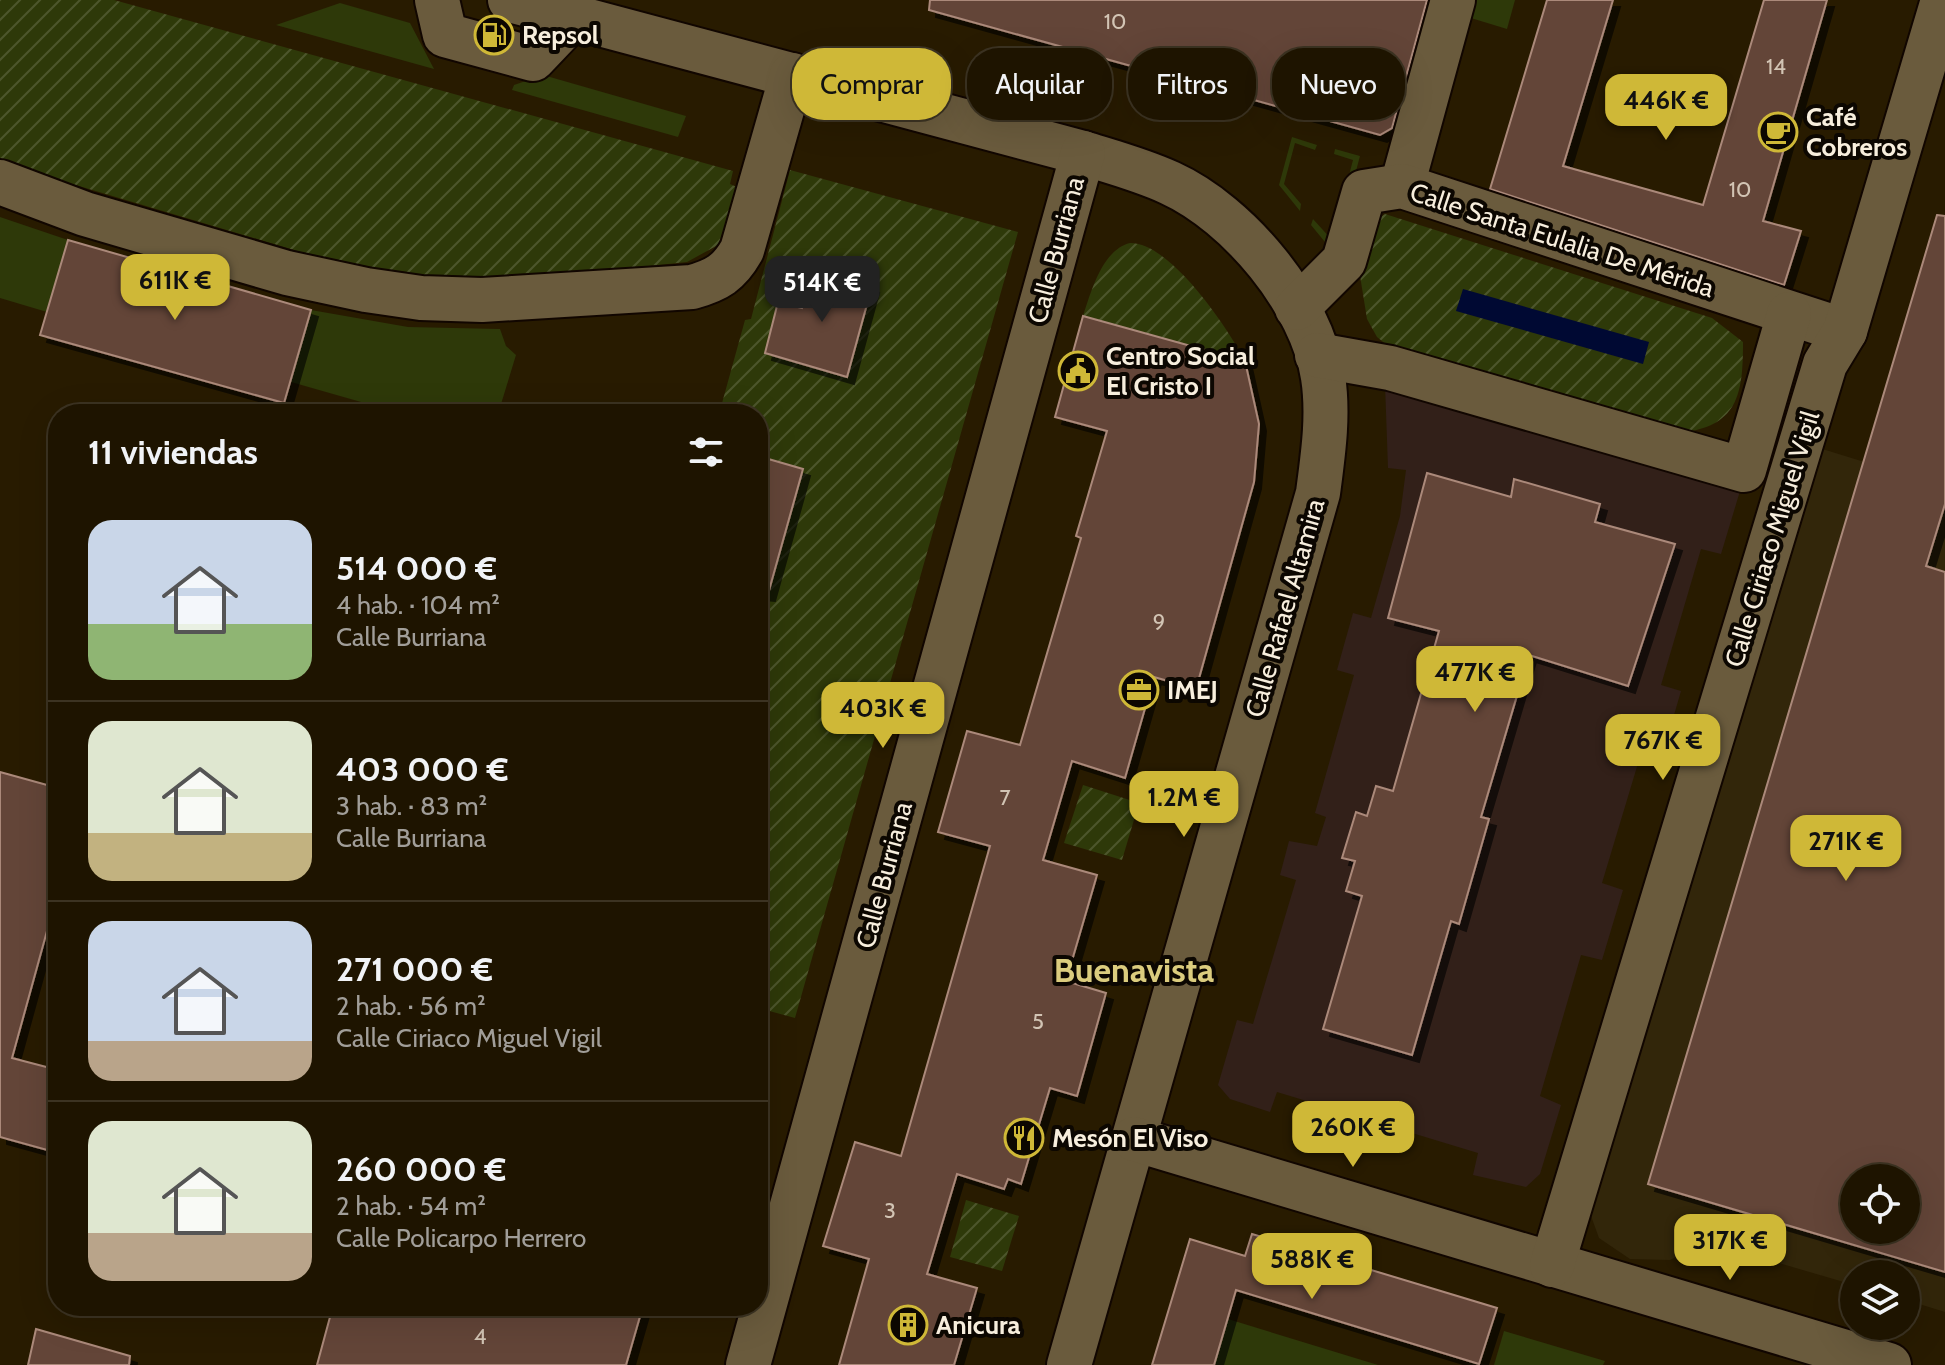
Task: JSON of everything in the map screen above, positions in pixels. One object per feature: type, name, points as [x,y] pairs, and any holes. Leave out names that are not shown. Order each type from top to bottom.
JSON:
[{"type":"street","points":[[437,0],[445,35],[533,59],[573,17]]},
{"type":"street","name":"Calle Rafael Altamira","points":[[510,0],[792,75]]},
{"type":"street","name":"Calle Santa Eulalia De Mérida","points":[[1402,186],[1453,0]]},
{"type":"street","name":"Calle Ciriaco Miguel Vigil","points":[[1552,1265],[1825,364],[1845,331],[1942,13]]},
{"type":"street","points":[[0,182],[85,214],[287,273],[366,290],[421,298],[482,300],[692,287],[721,277],[733,267],[742,250],[792,75]]},
{"type":"street","name":"Calle Rafael Altamira","points":[[951,118],[1083,153],[1172,183],[1207,205],[1243,236],[1273,269],[1297,308],[1323,378],[1325,437],[1318,493],[1069,1365]]},
{"type":"street","name":"Calle Burriana","points":[[768,1293],[1083,153]]},
{"type":"street","name":"Calle Santa Eulalia De Mérida","points":[[1297,308],[1344,261],[1364,192],[1402,186],[1845,331]]},
{"type":"street","points":[[1317,355],[1390,368],[1744,470],[1789,314]]},
{"type":"street","points":[[1134,1139],[1881,1364]]},
{"type":"street","name":"Calle Burriana","points":[[748,1365],[762,1316]]},
{"type":"shaded area","points":[[1385,384],[1740,491],[1721,554],[1701,549],[1661,685],[1681,691],[1665,746],[1645,740],[1602,883],[1623,890],[1602,960],[1581,955],[1540,1096],[1561,1105],[1540,1174],[1526,1187],[1473,1175],[1478,1153],[1277,1092],[1270,1112],[1230,1099],[1218,1085],[1237,1020],[1253,1024],[1296,880],[1280,875],[1289,841],[1317,846],[1326,817],[1315,813],[1354,675],[1337,670],[1353,613],[1371,618],[1400,516],[1406,470],[1388,468]]},
{"type":"shaded area","points":[[1816,447],[1945,487],[1945,1312],[1920,1304],[1920,1260],[1840,1260],[1840,1281],[1707,1242],[1670,1260],[1630,1259],[1599,1238],[1587,1205]]},
{"type":"green space","points":[[0,0],[114,0],[733,171],[730,184],[739,188],[718,245],[687,262],[544,277],[474,277],[410,275],[304,253],[42,175],[0,159]]},
{"type":"green space","points":[[1465,0],[1515,0],[1507,29],[1461,15]]},
{"type":"green space","points":[[340,3],[410,23],[434,69],[276,25]]},
{"type":"green space","points":[[543,75],[686,116],[678,137],[512,90],[514,85]]},
{"type":"green space","points":[[1292,137],[1317,145],[1315,150],[1295,143],[1284,184],[1301,204],[1300,211],[1279,185]]},
{"type":"green space","points":[[1335,149],[1360,156],[1334,253],[1311,225],[1313,219],[1332,240],[1353,160],[1334,154]]},
{"type":"green space","points":[[790,170],[1018,232],[795,1018],[768,1011],[768,404],[722,404],[745,320],[751,319]]},
{"type":"green space","points":[[1385,214],[1712,318],[1743,342],[1741,378],[1733,405],[1725,416],[1713,424],[1678,433],[1393,350],[1377,337],[1367,319],[1357,257],[1365,228]]},
{"type":"green space","points":[[0,217],[68,240],[47,312],[0,298]]},
{"type":"green space","points":[[1130,243],[1146,246],[1179,271],[1212,309],[1245,361],[1083,316],[1105,263],[1120,247]]},
{"type":"green space","points":[[311,310],[408,327],[500,329],[506,346],[516,355],[501,404],[368,404],[291,382]]},
{"type":"green space","points":[[1083,785],[1139,803],[1122,860],[1064,843]]},
{"type":"green space","points":[[966,1200],[1019,1216],[1002,1271],[950,1257]]},
{"type":"green space","points":[[1228,1319],[1378,1365],[1214,1365]]},
{"type":"green space","points":[[1504,1331],[1605,1361],[1603,1365],[1494,1365]]},
{"type":"water","points":[[1463,289],[1649,342],[1643,364],[1456,311]]},
{"type":"building","points":[[930,0],[1427,0],[1405,80],[1405,48],[1272,48],[1272,105],[1256,101],[1256,48],[1128,48],[1128,65],[1112,61],[1112,48],[1066,48],[929,10]]},
{"type":"building","points":[[1547,0],[1613,0],[1563,166],[1703,205],[1764,0],[1827,0],[1763,221],[1801,231],[1784,285],[1490,189]]},
{"type":"building","points":[[1326,120],[1394,120],[1392,128],[1380,135]]},
{"type":"building","points":[[1937,215],[1945,216],[1945,504],[1926,566],[1945,572],[1945,1272],[1920,1265],[1920,1260],[1904,1260],[1850,1244],[1920,1244],[1920,1164],[1840,1164],[1840,1241],[1648,1184]]},
{"type":"building","points":[[68,240],[311,310],[284,403],[40,335]]},
{"type":"building","points":[[815,269],[872,286],[847,377],[765,353],[778,302],[802,308]]},
{"type":"building","points":[[1083,316],[1245,361],[1259,424],[1254,482],[1196,689],[1154,677],[1125,778],[1072,761],[1043,860],[1097,875],[1066,981],[1106,993],[1077,1096],[1050,1088],[1021,1184],[1008,1179],[1004,1189],[957,1174],[927,1274],[977,1288],[954,1365],[839,1365],[869,1259],[823,1246],[855,1142],[901,1156],[990,846],[938,832],[967,731],[1020,745],[1081,538],[1076,536],[1107,431],[1055,417]]},
{"type":"building","points":[[768,459],[803,469],[768,594]]},
{"type":"building","points":[[1427,473],[1511,497],[1514,479],[1600,504],[1595,522],[1675,544],[1628,686],[1529,655],[1481,817],[1489,819],[1459,924],[1451,921],[1412,1055],[1323,1029],[1362,896],[1346,891],[1355,861],[1342,858],[1356,812],[1367,816],[1376,786],[1393,791],[1439,631],[1388,618]]},
{"type":"building","points":[[0,772],[48,785],[48,927],[12,1058],[48,1067],[48,1150],[0,1137]]},
{"type":"building","points":[[1252,1234],[1497,1308],[1479,1364],[1236,1290],[1214,1365],[1152,1365],[1190,1239],[1245,1256]]},
{"type":"building","points":[[330,1316],[640,1316],[626,1365],[317,1365]]},
{"type":"building","points":[[36,1329],[130,1356],[129,1365],[28,1365]]},
{"type":"place","name":"Repsol","points":[[494,35]]},
{"type":"place","name":"Café Cobreros","points":[[1778,132]]},
{"type":"place","name":"Centro Social El Cristo I","points":[[1078,371]]},
{"type":"place","name":"IMEJ","points":[[1139,690]]},
{"type":"place","name":"Mesón El Viso","points":[[1024,1138]]},
{"type":"place","name":"Anicura","points":[[908,1325]]},
{"type":"district","name":"Buenavista","points":[[1134,970]]}]
